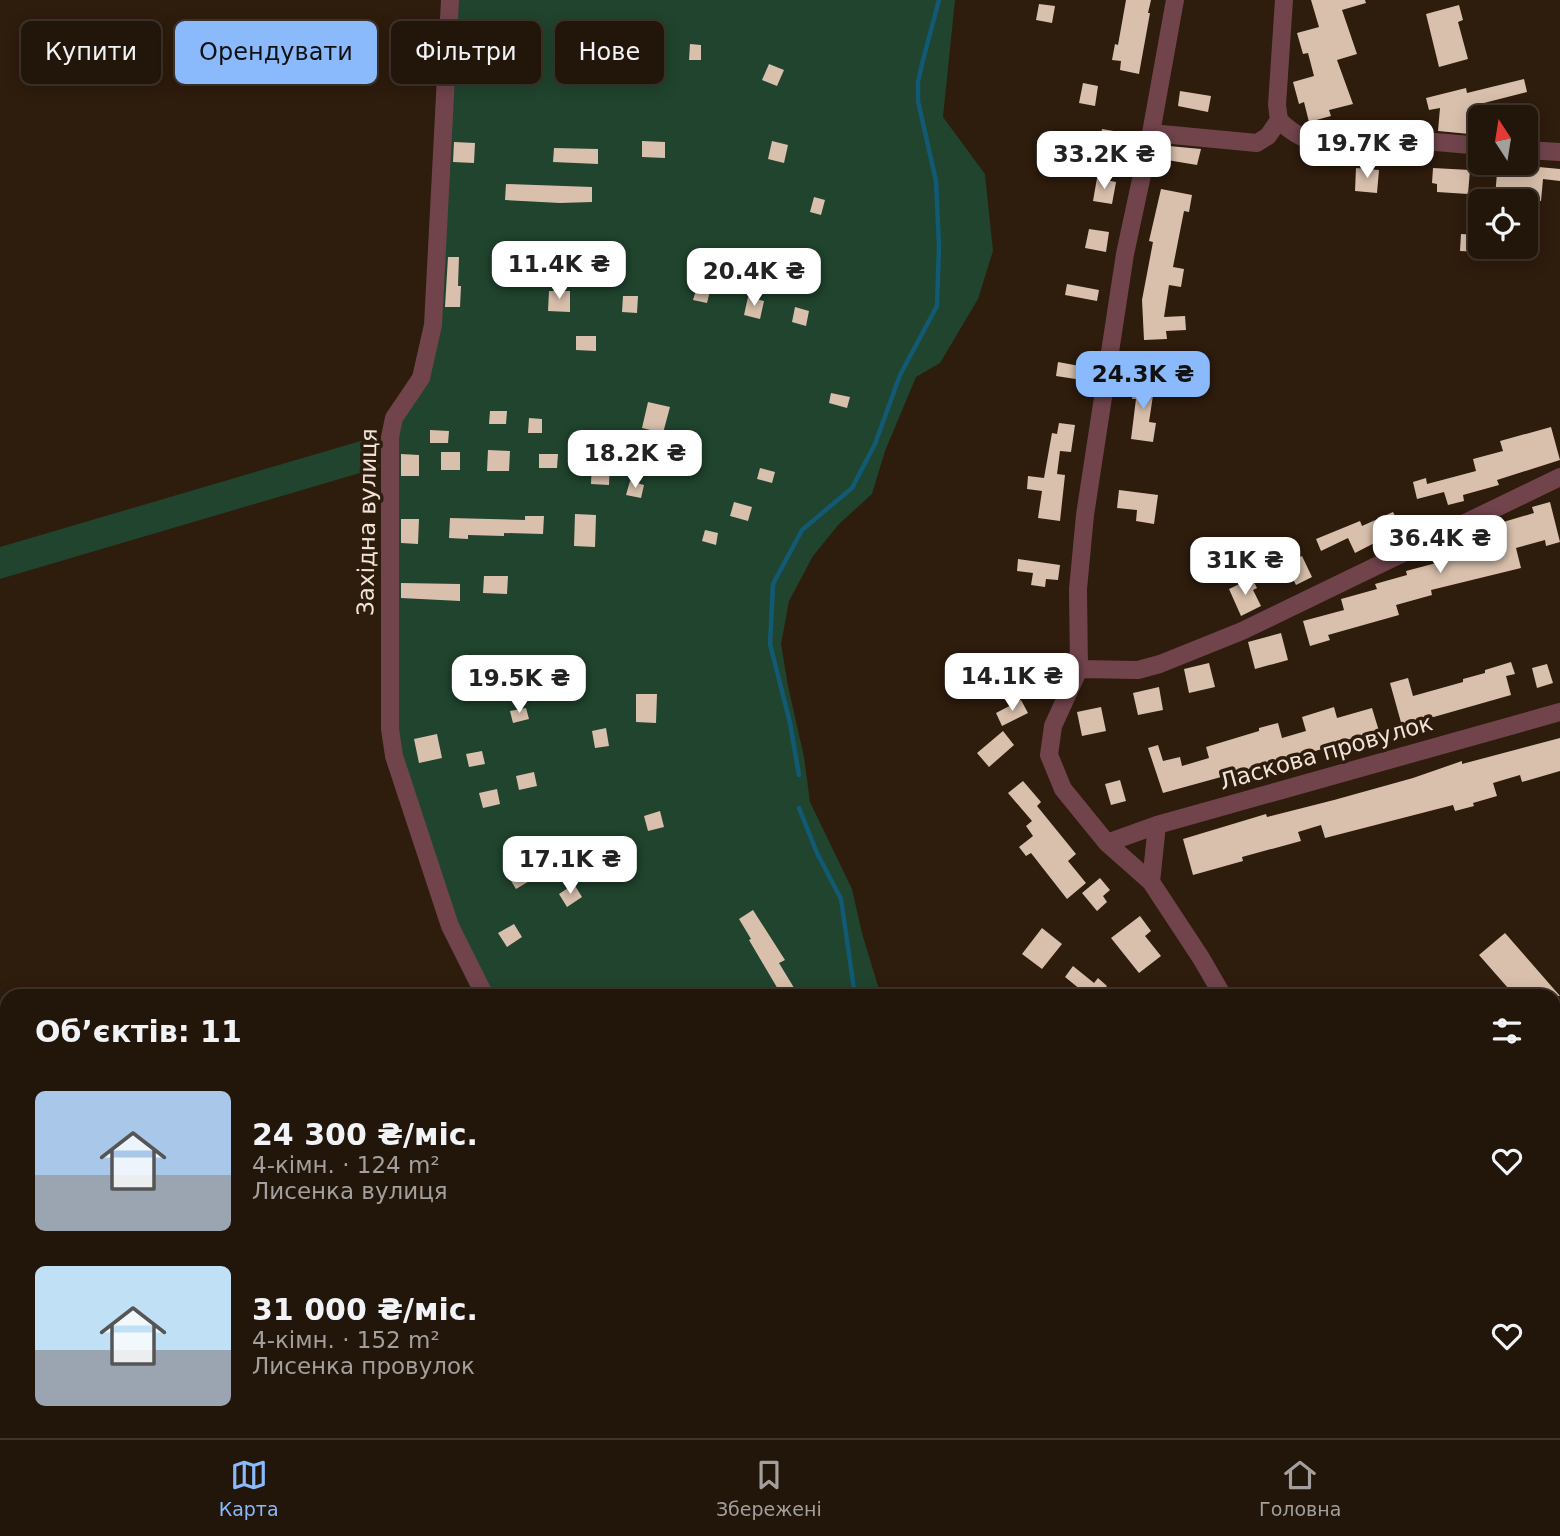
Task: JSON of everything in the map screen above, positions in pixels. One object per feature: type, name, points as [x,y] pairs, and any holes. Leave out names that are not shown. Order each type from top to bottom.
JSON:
[{"type":"street","name":"Західна вулиця","points":[[450,0],[433,325],[421,378],[394,418],[390,437],[390,729],[394,756],[450,926],[482,989]]},
{"type":"street","points":[[1175,0],[1151,133],[1125,254],[1085,514],[1078,589],[1079,669],[1053,726],[1049,755],[1063,789],[1107,843],[1151,882],[1202,958],[1219,989]]},
{"type":"street","points":[[1284,0],[1277,105],[1279,120],[1290,131],[1307,141],[1328,145],[1420,141],[1468,145]]},
{"type":"street","points":[[1151,133],[1257,143],[1268,136],[1279,120]]},
{"type":"street","points":[[1538,150],[1560,152]]},
{"type":"street","points":[[1079,669],[1138,670],[1160,664],[1242,631],[1560,477]]},
{"type":"street","name":"Ласкова провулок","points":[[1107,843],[1157,825],[1560,712]]},
{"type":"street","points":[[1151,882],[1157,825]]},
{"type":"green space","points":[[455,0],[955,0],[943,117],[985,174],[993,251],[978,299],[940,363],[916,377],[885,451],[872,494],[839,524],[813,556],[789,601],[781,644],[804,757],[810,802],[852,889],[879,989],[488,989],[455,925],[395,731],[396,438],[399,420],[426,381],[449,84],[541,84],[541,21],[453,21]]},
{"type":"green space","points":[[371,438],[380,467],[0,579],[0,547]]},
{"type":"building","points":[[1126,0],[1151,0],[1139,74],[1120,70],[1121,61],[1112,60],[1115,44],[1118,45]]},
{"type":"building","points":[[1311,0],[1365,0],[1366,3],[1342,10],[1357,54],[1337,60],[1353,104],[1329,110],[1331,116],[1309,122],[1304,102],[1299,104],[1293,82],[1314,76],[1308,53],[1303,54],[1297,33],[1319,27]]},
{"type":"building","points":[[1039,4],[1055,6],[1052,23],[1036,20]]},
{"type":"building","points":[[1459,5],[1463,20],[1458,22],[1468,59],[1439,67],[1426,14]]},
{"type":"building","points":[[690,44],[701,45],[701,60],[689,60]]},
{"type":"building","points":[[769,64],[784,70],[777,86],[762,80]]},
{"type":"building","points":[[1524,79],[1527,92],[1480,105],[1468,105],[1468,134],[1438,131],[1440,108],[1429,110],[1426,98],[1466,88],[1467,93]]},
{"type":"building","points":[[1083,83],[1098,86],[1095,106],[1079,103]]},
{"type":"building","points":[[1180,91],[1211,96],[1208,112],[1178,106]]},
{"type":"building","points":[[1102,129],[1125,133],[1122,150],[1099,146]]},
{"type":"building","points":[[642,141],[665,142],[665,158],[642,157]]},
{"type":"building","points":[[772,141],[788,145],[784,163],[768,159]]},
{"type":"building","points":[[454,142],[475,143],[474,163],[453,162]]},
{"type":"building","points":[[1169,146],[1201,149],[1197,165],[1167,160]]},
{"type":"building","points":[[554,148],[598,149],[598,164],[553,162]]},
{"type":"building","points":[[1538,167],[1560,169],[1560,181],[1543,179],[1541,201],[1538,201],[1538,189],[1496,189],[1497,175],[1538,175]]},
{"type":"building","points":[[1356,168],[1379,170],[1377,193],[1355,191]]},
{"type":"building","points":[[1433,168],[1468,170],[1470,175],[1468,194],[1437,192],[1437,184],[1432,183]]},
{"type":"building","points":[[1097,178],[1116,182],[1112,204],[1093,201]]},
{"type":"building","points":[[506,184],[592,187],[592,202],[505,200]]},
{"type":"building","points":[[1161,189],[1192,195],[1189,212],[1184,211],[1173,267],[1184,269],[1181,287],[1169,285],[1164,317],[1185,316],[1186,330],[1166,331],[1167,339],[1144,340],[1142,300],[1153,242],[1149,241]]},
{"type":"building","points":[[814,197],[825,200],[821,215],[810,212]]},
{"type":"building","points":[[1089,229],[1109,232],[1106,252],[1085,248]]},
{"type":"building","points":[[1461,234],[1468,234],[1468,251],[1460,251]]},
{"type":"building","points":[[448,257],[459,257],[460,307],[445,307]]},
{"type":"building","points":[[764,257],[779,261],[775,274],[760,271]]},
{"type":"building","points":[[806,267],[817,270],[814,284],[802,281]]},
{"type":"building","points":[[698,284],[711,287],[707,303],[693,300]]},
{"type":"building","points":[[1067,284],[1099,290],[1097,301],[1065,295]]},
{"type":"building","points":[[549,291],[570,291],[570,312],[548,311]]},
{"type":"building","points":[[623,296],[638,296],[637,313],[622,312]]},
{"type":"building","points":[[748,297],[764,301],[760,319],[744,315]]},
{"type":"building","points":[[795,307],[809,311],[806,326],[792,322]]},
{"type":"building","points":[[576,336],[596,336],[596,351],[576,350]]},
{"type":"building","points":[[1058,362],[1085,367],[1082,380],[1056,376]]},
{"type":"building","points":[[1135,379],[1155,382],[1149,422],[1156,423],[1153,442],[1131,439],[1136,399],[1132,399]]},
{"type":"building","points":[[831,393],[850,397],[847,408],[829,403]]},
{"type":"building","points":[[648,402],[670,407],[663,433],[642,428]]},
{"type":"building","points":[[490,411],[507,411],[506,424],[489,424]]},
{"type":"building","points":[[529,418],[542,419],[542,433],[528,433]]},
{"type":"building","points":[[1059,423],[1075,425],[1071,452],[1060,451],[1057,474],[1065,475],[1060,521],[1038,518],[1042,491],[1027,489],[1028,476],[1044,478],[1052,433],[1057,434]]},
{"type":"building","points":[[1551,427],[1560,460],[1497,480],[1499,485],[1463,495],[1464,501],[1448,505],[1444,492],[1417,499],[1413,482],[1426,478],[1427,484],[1476,471],[1473,459],[1503,451],[1500,441]]},
{"type":"building","points":[[430,430],[449,431],[448,443],[430,443]]},
{"type":"building","points":[[488,450],[510,451],[509,471],[487,471]]},
{"type":"building","points":[[441,452],[460,452],[460,470],[441,470]]},
{"type":"building","points":[[401,454],[419,455],[419,476],[401,476]]},
{"type":"building","points":[[539,454],[558,454],[557,468],[539,468]]},
{"type":"building","points":[[592,459],[610,459],[609,485],[591,484]]},
{"type":"building","points":[[760,468],[775,472],[772,483],[757,479]]},
{"type":"building","points":[[630,481],[644,485],[641,498],[626,495]]},
{"type":"building","points":[[1119,490],[1158,495],[1154,524],[1136,521],[1137,510],[1117,508]]},
{"type":"building","points":[[734,502],[752,507],[748,521],[730,516]]},
{"type":"building","points":[[1550,502],[1560,542],[1546,546],[1545,540],[1516,548],[1521,568],[1431,590],[1432,595],[1396,605],[1399,615],[1328,635],[1330,640],[1310,646],[1303,621],[1344,610],[1341,599],[1377,589],[1375,584],[1407,575],[1406,571],[1436,563],[1435,557],[1470,547],[1469,543],[1503,533],[1500,523],[1534,513],[1532,507]]},
{"type":"building","points":[[1393,512],[1403,532],[1387,540],[1386,537],[1355,553],[1348,538],[1321,551],[1316,539],[1360,521],[1362,526]]},
{"type":"building","points":[[575,514],[596,515],[595,547],[574,546]]},
{"type":"building","points":[[525,516],[544,516],[543,534],[504,533],[504,536],[468,535],[468,539],[449,538],[450,518],[525,520]]},
{"type":"building","points":[[401,519],[419,519],[418,544],[401,543]]},
{"type":"building","points":[[705,530],[718,533],[716,545],[702,541]]},
{"type":"building","points":[[1302,556],[1312,577],[1296,585],[1285,564]]},
{"type":"building","points":[[1018,559],[1060,565],[1058,580],[1046,579],[1045,587],[1031,585],[1033,573],[1017,571]]},
{"type":"building","points":[[484,576],[508,576],[507,594],[483,593]]},
{"type":"building","points":[[1252,578],[1257,588],[1253,590],[1261,606],[1241,616],[1229,589]]},
{"type":"building","points":[[401,583],[460,584],[460,601],[401,598]]},
{"type":"building","points":[[1281,633],[1288,660],[1255,669],[1248,642]]},
{"type":"building","points":[[1511,662],[1515,674],[1506,676],[1511,695],[1402,726],[1390,683],[1408,678],[1413,696],[1463,682],[1463,679]]},
{"type":"building","points":[[1209,663],[1215,687],[1189,693],[1184,669]]},
{"type":"building","points":[[1547,664],[1553,683],[1537,688],[1532,668]]},
{"type":"building","points":[[1159,687],[1163,710],[1138,715],[1133,693]]},
{"type":"building","points":[[636,694],[657,694],[656,723],[636,722]]},
{"type":"building","points":[[1021,700],[1028,713],[1002,726],[996,713]]},
{"type":"building","points":[[1101,707],[1106,731],[1082,736],[1077,712]]},
{"type":"building","points":[[1334,707],[1337,718],[1372,708],[1379,731],[1163,793],[1148,748],[1158,745],[1163,761],[1180,757],[1182,766],[1209,758],[1206,747],[1259,731],[1259,728],[1278,723],[1282,738],[1306,731],[1302,717]]},
{"type":"building","points":[[526,708],[529,719],[513,723],[510,711]]},
{"type":"building","points":[[606,728],[609,746],[595,748],[592,731]]},
{"type":"building","points":[[1003,731],[1014,745],[989,767],[977,753]]},
{"type":"building","points":[[437,734],[442,758],[419,763],[414,739]]},
{"type":"building","points":[[1560,738],[1560,771],[1522,782],[1520,775],[1493,783],[1497,796],[1473,803],[1474,806],[1455,811],[1453,805],[1325,838],[1321,825],[1298,832],[1301,841],[1242,857],[1243,861],[1193,875],[1183,839],[1266,814],[1267,817],[1413,778],[1462,761],[1462,764]]},
{"type":"building","points":[[482,751],[485,764],[469,767],[466,754]]},
{"type":"building","points":[[534,772],[537,786],[519,790],[516,776]]},
{"type":"building","points":[[1120,780],[1126,801],[1111,805],[1105,784]]},
{"type":"building","points":[[1023,781],[1041,802],[1037,806],[1076,854],[1068,861],[1086,883],[1067,899],[1031,853],[1026,856],[1019,847],[1033,836],[1026,826],[1032,821],[1008,793]]},
{"type":"building","points":[[497,789],[500,804],[483,808],[479,793]]},
{"type":"building","points":[[660,811],[664,827],[648,831],[644,816]]},
{"type":"building","points":[[523,867],[531,880],[516,889],[508,876]]},
{"type":"building","points":[[1100,878],[1110,890],[1103,896],[1107,902],[1097,911],[1082,893]]},
{"type":"building","points":[[574,884],[582,897],[567,907],[559,894]]},
{"type":"building","points":[[753,910],[785,960],[779,963],[795,989],[778,989],[739,919]]},
{"type":"building","points":[[1140,916],[1151,931],[1145,936],[1161,956],[1139,973],[1111,938]]},
{"type":"building","points":[[514,924],[522,937],[507,947],[498,933]]},
{"type":"building","points":[[1042,928],[1062,944],[1042,969],[1022,954]]},
{"type":"building","points":[[1505,933],[1554,989],[1509,989],[1479,955]]},
{"type":"building","points":[[1073,966],[1094,983],[1098,978],[1107,986],[1104,989],[1080,989],[1065,977]]},
{"type":"waterway","points":[[799,775],[790,723],[770,644],[773,584],[802,530],[852,488],[875,444],[900,375],[937,306],[939,246],[936,181],[918,101],[918,82],[939,0]]},
{"type":"waterway","points":[[799,808],[817,853],[841,899],[854,989]]}]
